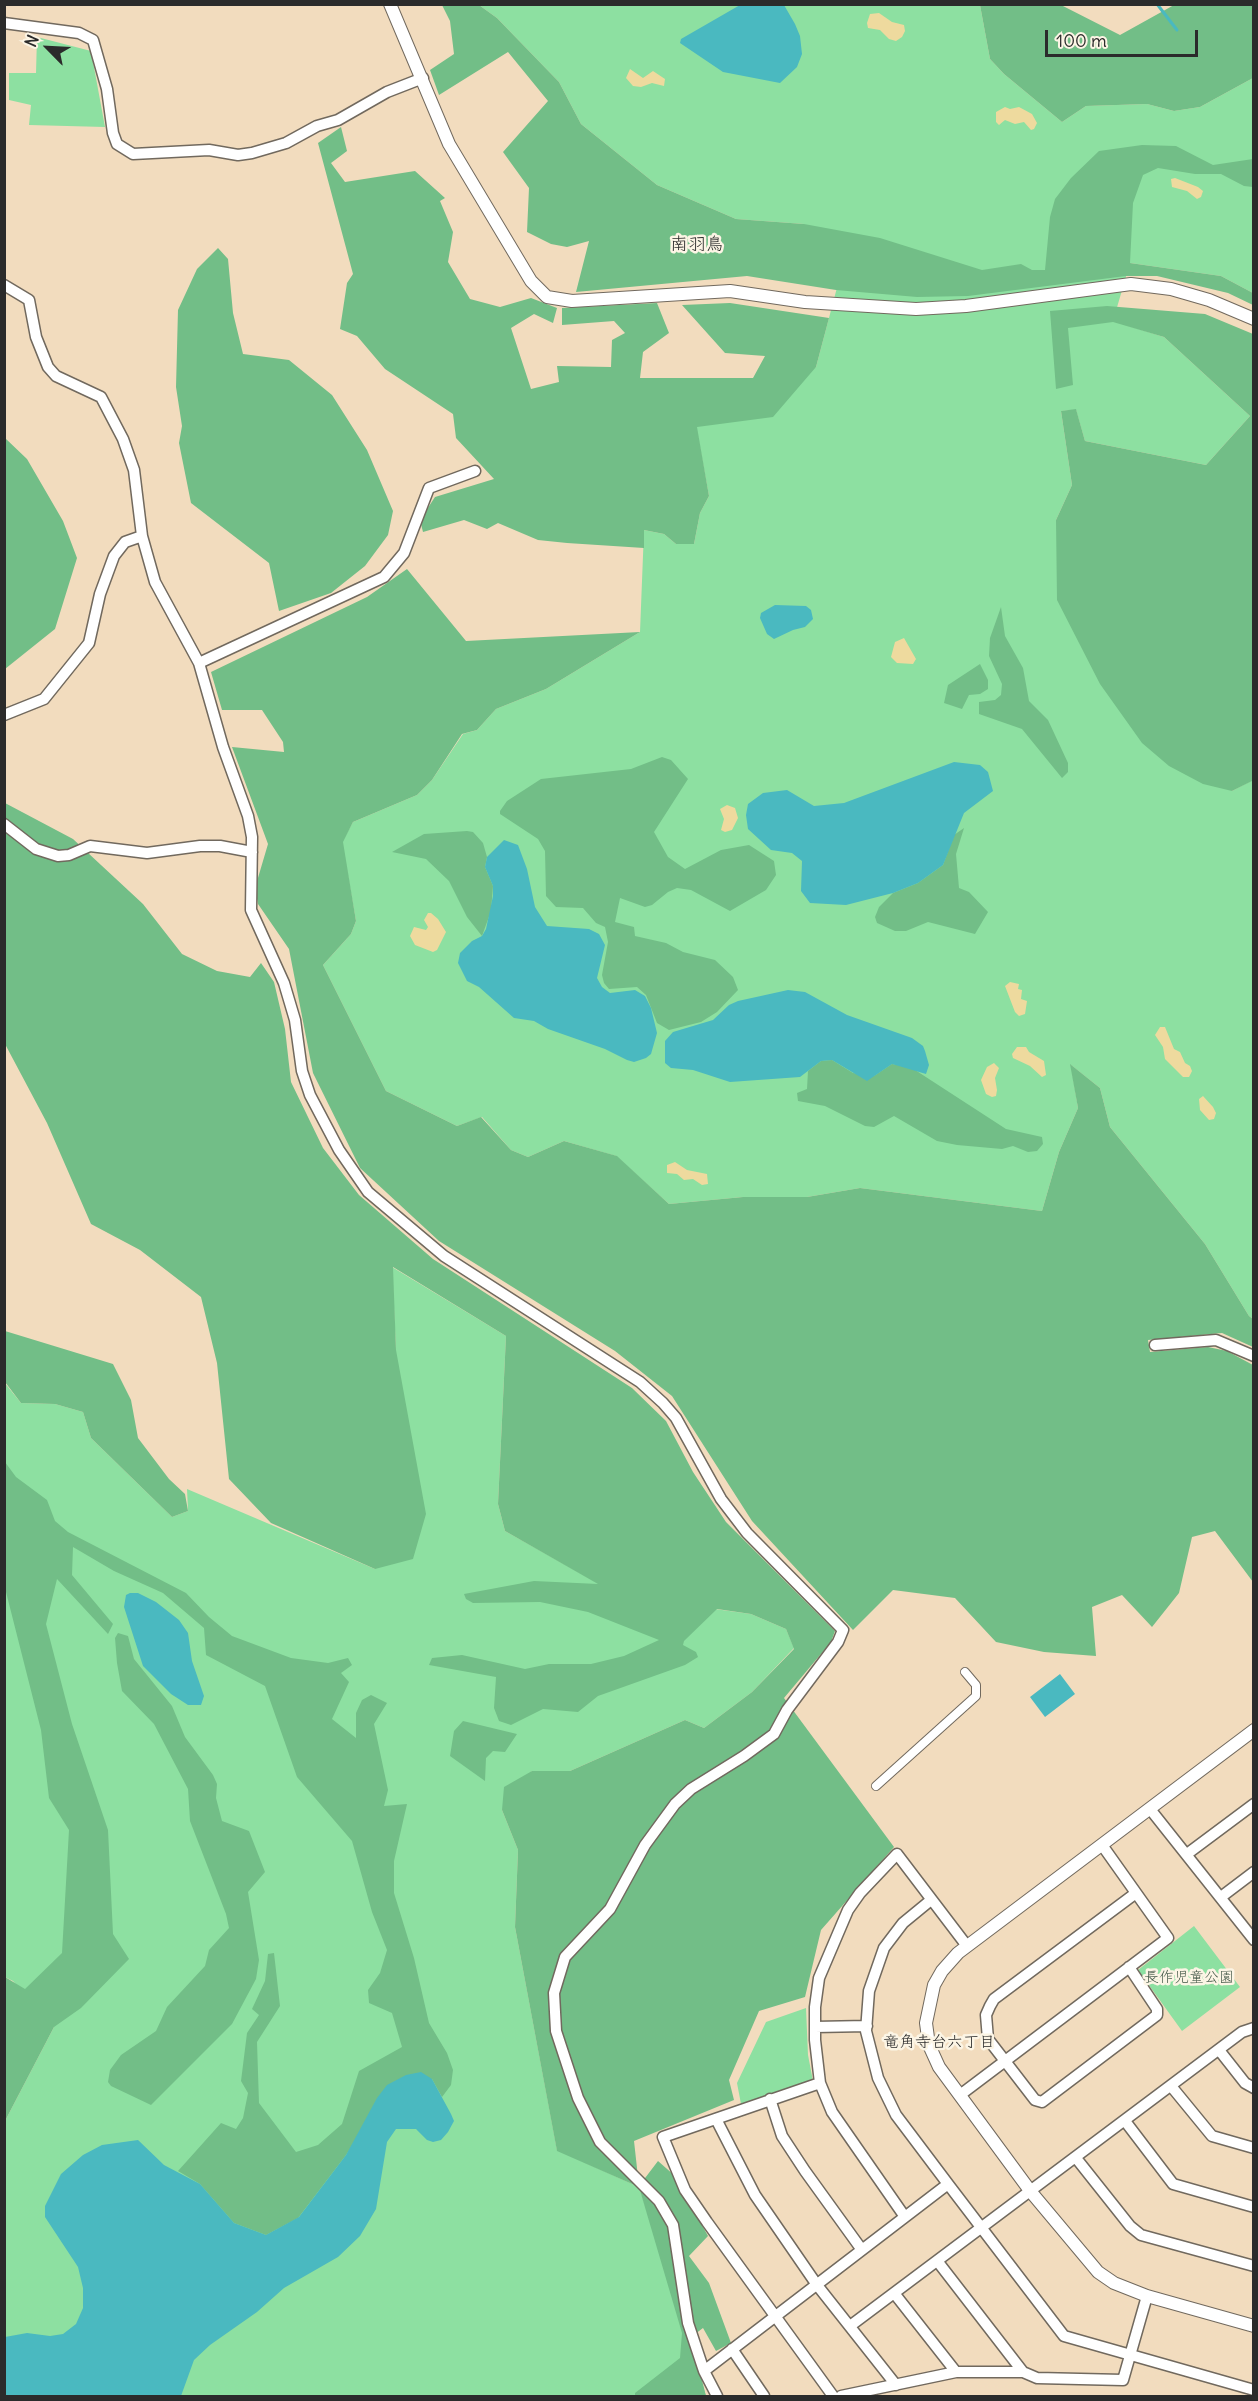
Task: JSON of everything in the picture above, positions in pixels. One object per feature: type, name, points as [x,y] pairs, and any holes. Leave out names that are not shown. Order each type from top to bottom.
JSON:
[{"type":"street","points":[[390,4],[449,144],[531,282],[547,297],[557,300],[730,291],[805,302],[916,309],[966,306],[1131,284],[1180,292],[1209,300],[1254,319]]},
{"type":"street","points":[[4,24],[79,33],[93,40],[107,89],[112,133],[117,144],[133,154],[209,150],[238,155],[252,153],[286,144],[317,126],[338,120],[387,92],[423,78]]},
{"type":"street","points":[[4,285],[25,295],[29,300],[36,337],[48,367],[56,376],[97,395],[104,401],[123,439],[134,470],[142,536],[160,594],[199,663],[223,747],[248,816],[252,837],[249,905],[284,982],[295,1020],[302,1071],[310,1095],[339,1150],[368,1192],[444,1256],[630,1376],[663,1403],[676,1418],[721,1499],[747,1533],[843,1630],[838,1642],[787,1710],[774,1734],[691,1789],[675,1804],[645,1845],[610,1909],[565,1957],[555,1993],[559,2039],[578,2098],[600,2142],[659,2200],[673,2225],[688,2323],[704,2371],[717,2397]]},
{"type":"street","points":[[199,663],[384,577],[404,553],[429,488],[475,471]]},
{"type":"street","points":[[4,715],[44,699],[89,644],[101,588],[114,556],[125,542],[142,536]]},
{"type":"street","points":[[4,824],[36,849],[58,856],[69,855],[90,846],[147,853],[200,846],[220,846],[252,852]]},
{"type":"street","points":[[1155,1345],[1216,1340],[1254,1356]]},
{"type":"street","points":[[876,1786],[889,1768],[976,1696],[976,1685],[965,1672]]},
{"type":"street","points":[[1254,1730],[967,1946],[942,1971],[934,1985],[926,2013],[927,2033],[932,2055],[1031,2193],[1098,2272],[1114,2283],[1147,2296],[1254,2326]]},
{"type":"street","points":[[1187,1854],[1254,1804]]},
{"type":"street","points":[[1150,1809],[1254,1940]]},
{"type":"street","points":[[960,2095],[1168,1938],[1102,1845]]},
{"type":"street","points":[[905,2217],[832,2112],[820,2083],[815,2007],[825,1962],[848,1911],[860,1893],[897,1854],[967,1946]]},
{"type":"street","points":[[1221,1897],[1254,1872]]},
{"type":"street","points":[[1130,1967],[1157,2009],[1157,2015],[1042,2102],[1035,2100],[988,2039],[985,2028],[986,2015],[994,1999],[1136,1893]]},
{"type":"street","points":[[931,1900],[903,1923],[884,1948],[868,1991],[867,2026],[878,2078],[896,2115],[1060,2333],[1254,2390]]},
{"type":"street","points":[[815,2027],[867,2026]]},
{"type":"street","points":[[850,2326],[1031,2193],[1242,2032],[1254,2028]]},
{"type":"street","points":[[1219,2050],[1245,2083],[1254,2088]]},
{"type":"street","points":[[820,2083],[663,2137],[685,2190],[833,2397]]},
{"type":"street","points":[[1171,2086],[1212,2136],[1254,2148]]},
{"type":"street","points":[[770,2099],[782,2136],[862,2250]]},
{"type":"street","points":[[716,2119],[755,2195],[817,2285],[896,2385]]},
{"type":"street","points":[[1125,2121],[1173,2184],[1254,2207]]},
{"type":"street","points":[[1076,2158],[1135,2232],[1254,2266]]},
{"type":"street","points":[[704,2371],[948,2184]]},
{"type":"street","points":[[938,2262],[1023,2372]]},
{"type":"street","points":[[894,2293],[956,2372]]},
{"type":"street","points":[[840,2397],[956,2372],[1023,2372],[1037,2378],[1123,2380],[1147,2296]]},
{"type":"street","points":[[732,2349],[764,2397]]},
{"type":"green space","points":[[442,5],[479,5],[497,18],[559,82],[581,124],[657,185],[736,219],[804,224],[880,238],[982,270],[1021,264],[1032,270],[1045,270],[1050,217],[1055,199],[1071,178],[1099,151],[1142,145],[1176,146],[1213,165],[1253,159],[1253,187],[1244,186],[1221,174],[1195,174],[1158,168],[1143,175],[1133,203],[1130,263],[1221,276],[1253,293],[1253,305],[1228,293],[1157,276],[1126,276],[968,296],[917,297],[836,290],[747,276],[576,292],[589,241],[567,247],[551,244],[527,232],[529,188],[503,152],[548,101],[508,52],[439,95],[430,70],[454,54],[450,21]]},
{"type":"green space","points":[[479,5],[980,5],[990,59],[1004,74],[1062,122],[1086,106],[1147,104],[1174,111],[1200,107],[1253,78],[1253,293],[1221,276],[1130,263],[1113,321],[1164,337],[1250,416],[1206,465],[1085,441],[1076,410],[1061,411],[1072,485],[1056,520],[1232,791],[1253,780],[1253,1319],[1205,1244],[1110,1127],[1100,1088],[1071,1065],[1078,1108],[1059,1152],[1042,1211],[860,1188],[807,1197],[743,1197],[669,1204],[616,1156],[564,1141],[528,1157],[511,1150],[482,1117],[457,1126],[386,1091],[323,965],[351,934],[356,921],[342,842],[353,822],[417,795],[432,780],[463,734],[477,730],[496,709],[546,689],[640,632],[644,530],[664,534],[676,544],[694,544],[700,513],[709,496],[696,426],[816,367],[839,280],[804,224],[736,219],[657,185],[581,124],[559,82],[497,18]]},
{"type":"green space","points":[[980,5],[1061,5],[1120,35],[1174,5],[1253,5],[1253,78],[1200,107],[1174,111],[1147,104],[1086,106],[1062,122],[1004,74],[990,59]]},
{"type":"green space","points":[[37,37],[91,51],[105,127],[29,125],[31,105],[9,100],[9,73],[36,73]]},
{"type":"green space","points":[[341,127],[347,151],[331,163],[345,182],[415,171],[445,198],[440,201],[453,232],[448,262],[470,299],[500,307],[531,298],[557,308],[553,323],[534,314],[511,328],[531,389],[559,382],[557,366],[611,367],[612,340],[625,333],[614,321],[562,325],[562,308],[657,303],[669,333],[643,352],[640,378],[753,378],[765,356],[725,353],[682,305],[730,303],[829,318],[816,367],[773,417],[697,427],[709,496],[700,513],[694,544],[676,544],[664,534],[644,530],[644,548],[538,540],[498,523],[487,529],[464,520],[423,532],[420,520],[435,497],[494,479],[456,438],[453,414],[385,369],[357,336],[340,329],[347,283],[353,274],[318,143]]},
{"type":"green space","points":[[218,248],[228,259],[233,313],[243,354],[289,360],[332,395],[367,450],[393,511],[388,535],[365,566],[331,593],[279,611],[269,563],[191,503],[179,443],[182,426],[176,387],[178,310],[197,269]]},
{"type":"green space","points":[[1107,306],[1205,314],[1253,334],[1254,780],[1232,791],[1203,784],[1169,766],[1142,743],[1100,684],[1057,600],[1056,520],[1072,485],[1061,411],[1076,409],[1085,441],[1206,465],[1250,416],[1164,337],[1113,322],[1068,328],[1073,385],[1056,389],[1050,311]]},
{"type":"green space","points":[[5,438],[27,459],[63,521],[77,558],[55,629],[5,669]]},
{"type":"green space","points":[[407,569],[466,641],[640,632],[546,689],[496,709],[477,730],[462,734],[432,780],[417,795],[353,822],[343,842],[356,921],[351,934],[323,965],[386,1091],[457,1126],[481,1117],[511,1150],[528,1157],[564,1141],[617,1156],[669,1204],[743,1197],[807,1197],[860,1188],[1042,1211],[1059,1152],[1078,1108],[1070,1064],[1100,1088],[1110,1127],[1205,1244],[1253,1319],[1253,1347],[1222,1333],[1148,1340],[1150,1352],[1208,1347],[1227,1351],[1253,1365],[1253,1582],[1215,1531],[1192,1537],[1179,1593],[1152,1627],[1122,1595],[1092,1607],[1096,1656],[1044,1652],[996,1642],[955,1598],[893,1590],[853,1630],[752,1521],[672,1396],[615,1351],[439,1241],[360,1168],[313,1073],[289,949],[258,904],[255,888],[268,844],[232,747],[284,752],[283,742],[262,710],[222,710],[211,672],[367,597]]},
{"type":"green space","points":[[1001,607],[1005,636],[1023,668],[1029,701],[1048,720],[1068,763],[1068,772],[1062,778],[1022,729],[979,714],[979,702],[995,700],[1001,695],[1002,684],[989,656],[990,638]]},
{"type":"green space","points":[[980,664],[988,680],[988,689],[980,694],[969,695],[962,709],[944,703],[948,685]]},
{"type":"green space","points":[[662,757],[671,760],[688,779],[654,832],[668,857],[685,869],[721,850],[749,845],[774,861],[776,875],[766,890],[730,911],[691,890],[677,888],[652,905],[645,907],[620,898],[615,922],[634,927],[635,936],[666,943],[683,952],[715,960],[733,977],[738,990],[717,1012],[701,1022],[669,1030],[657,1023],[646,995],[637,987],[609,989],[604,983],[602,975],[608,942],[605,927],[596,923],[583,908],[556,907],[546,896],[545,851],[538,839],[500,814],[507,801],[541,779],[631,769]]},
{"type":"green space","points":[[5,803],[73,839],[143,904],[182,954],[217,971],[250,977],[261,963],[274,982],[285,1029],[291,1082],[323,1148],[359,1195],[433,1259],[632,1388],[666,1421],[693,1472],[726,1522],[835,1631],[831,1642],[784,1698],[894,1847],[821,1930],[805,1997],[759,2011],[729,2080],[734,2100],[634,2141],[639,2186],[658,2161],[675,2176],[708,2236],[689,2256],[709,2283],[731,2343],[716,2351],[703,2328],[691,2337],[706,2396],[635,2396],[635,2393],[680,2358],[682,2333],[639,2187],[557,2151],[515,1927],[518,1850],[502,1810],[504,1787],[532,1771],[570,1771],[685,1720],[704,1728],[752,1692],[794,1649],[786,1629],[751,1614],[717,1609],[684,1641],[683,1645],[696,1652],[698,1657],[685,1665],[598,1696],[578,1712],[543,1709],[511,1725],[499,1721],[494,1708],[496,1677],[429,1665],[432,1658],[462,1655],[525,1669],[549,1664],[591,1664],[624,1656],[659,1640],[588,1612],[540,1602],[473,1603],[466,1599],[464,1594],[534,1581],[598,1584],[505,1531],[498,1504],[506,1336],[393,1267],[396,1350],[426,1514],[413,1559],[375,1569],[271,1523],[229,1479],[217,1363],[201,1297],[140,1250],[91,1224],[47,1123],[5,1044]]},
{"type":"green space","points":[[964,828],[956,854],[959,888],[969,892],[988,912],[975,934],[928,922],[906,931],[895,931],[877,923],[875,917],[879,907],[893,893],[918,883],[943,865],[954,835]]},
{"type":"green space","points":[[473,832],[483,843],[487,857],[485,867],[493,886],[491,911],[482,936],[467,917],[449,881],[426,859],[392,852],[424,834]]},
{"type":"green space","points":[[832,1060],[853,1073],[874,1076],[892,1064],[912,1068],[1006,1129],[1042,1137],[1043,1144],[1037,1151],[1028,1152],[1013,1146],[1002,1149],[957,1145],[937,1141],[894,1116],[874,1127],[865,1126],[825,1106],[798,1101],[797,1093],[807,1089],[808,1071],[821,1061]]},
{"type":"green space","points":[[392,1267],[506,1336],[498,1504],[505,1531],[621,1596],[751,1614],[786,1629],[794,1648],[752,1692],[704,1728],[685,1720],[570,1771],[532,1771],[502,1810],[518,1850],[515,1927],[557,2150],[639,2187],[706,2396],[5,2396],[5,2121],[54,2027],[13,1981],[5,1977],[4,1382],[21,1403],[55,1404],[83,1412],[91,1438],[172,1517],[188,1511],[187,1489],[375,1569],[396,1350]]},
{"type":"green space","points":[[5,1331],[113,1364],[131,1400],[138,1438],[169,1479],[185,1494],[188,1511],[172,1517],[91,1438],[83,1412],[55,1404],[21,1403],[5,1382]]},
{"type":"green space","points":[[5,1462],[16,1477],[47,1500],[55,1521],[68,1532],[186,1593],[209,1617],[232,1636],[291,1658],[328,1663],[348,1658],[352,1665],[341,1673],[349,1682],[332,1719],[356,1738],[356,1713],[362,1700],[371,1695],[387,1703],[374,1724],[388,1790],[384,1806],[407,1804],[394,1861],[394,1893],[414,1958],[429,2023],[447,2053],[453,2070],[451,2085],[442,2097],[432,2079],[361,2132],[298,2218],[266,2235],[234,2223],[200,2184],[178,2171],[221,2123],[236,2129],[243,2118],[248,2093],[241,2081],[247,2033],[259,2015],[252,2009],[265,1981],[268,1954],[274,1953],[280,2006],[257,2042],[259,2103],[296,2152],[318,2145],[342,2124],[359,2071],[402,2047],[392,2013],[369,2003],[368,1990],[380,1973],[387,1950],[372,1912],[352,1841],[297,1777],[265,1686],[206,1655],[204,1628],[163,1593],[114,1571],[73,1547],[72,1575],[113,1624],[108,1634],[57,1579],[46,1624],[72,1724],[108,1830],[113,1934],[129,1959],[81,2008],[54,2027],[5,2121],[5,1977],[25,1989],[62,1953],[69,1830],[49,1798],[41,1730],[5,1588]]},
{"type":"green space","points":[[118,1633],[128,1636],[134,1659],[172,1706],[185,1737],[213,1775],[217,1784],[216,1798],[222,1821],[249,1831],[265,1872],[248,1892],[259,1960],[256,1979],[232,2024],[151,2105],[111,2086],[108,2082],[110,2070],[121,2055],[156,2031],[167,2007],[205,1966],[209,1950],[229,1928],[226,1914],[190,1821],[188,1789],[154,1724],[122,1691],[115,1638]]},
{"type":"green space","points":[[463,1721],[517,1734],[505,1752],[493,1751],[486,1758],[485,1781],[450,1756],[454,1731]]},
{"type":"green space","name":"長作児童公園","points":[[1194,1926],[1240,1987],[1182,2031],[1138,1970]]},
{"type":"green space","points":[[806,2008],[808,2055],[813,2081],[741,2104],[737,2083],[766,2022]]},
{"type":"sand","points":[[879,13],[892,22],[904,25],[905,31],[902,37],[896,41],[889,39],[880,30],[868,28],[870,14]]},
{"type":"sand","points":[[630,69],[643,78],[653,71],[665,79],[664,86],[652,83],[641,87],[633,86],[626,78]]},
{"type":"sand","points":[[1005,107],[1010,109],[1019,107],[1032,114],[1037,123],[1034,129],[1031,130],[1024,122],[1015,124],[1005,120],[999,125],[996,122],[996,112]]},
{"type":"sand","points":[[1175,178],[1198,187],[1203,191],[1201,197],[1197,199],[1187,191],[1172,187],[1171,179]]},
{"type":"sand","points":[[904,638],[916,659],[913,664],[897,663],[891,657],[895,642]]},
{"type":"sand","points":[[727,805],[735,808],[738,818],[732,830],[725,832],[721,830],[724,819],[720,809]]},
{"type":"sand","points":[[428,913],[438,919],[446,932],[437,950],[433,952],[415,945],[410,936],[414,927],[426,930],[428,927],[424,920]]},
{"type":"sand","points":[[1010,982],[1019,984],[1018,989],[1022,990],[1021,999],[1027,1001],[1025,1014],[1019,1016],[1015,1012],[1005,986]]},
{"type":"sand","points":[[1160,1027],[1165,1027],[1174,1049],[1180,1052],[1185,1063],[1190,1066],[1192,1071],[1189,1077],[1183,1077],[1165,1059],[1163,1047],[1155,1035]]},
{"type":"sand","points":[[1017,1047],[1026,1047],[1029,1052],[1044,1061],[1046,1075],[1042,1077],[1030,1066],[1013,1058],[1012,1054]]},
{"type":"sand","points":[[994,1063],[999,1068],[995,1078],[996,1096],[992,1097],[986,1094],[981,1080],[987,1067]]},
{"type":"sand","points":[[1203,1096],[1216,1113],[1214,1119],[1209,1120],[1200,1110],[1199,1099]]},
{"type":"sand","points":[[675,1162],[687,1170],[707,1174],[708,1184],[702,1185],[693,1179],[684,1180],[677,1174],[667,1173],[667,1165]]},
{"type":"water","points":[[740,5],[784,5],[795,24],[800,36],[802,54],[797,67],[780,83],[723,72],[680,43],[681,39]]},
{"type":"water","points":[[775,605],[806,606],[811,610],[813,619],[805,627],[774,639],[767,634],[760,618],[761,613]]},
{"type":"water","points":[[954,762],[980,765],[988,772],[993,791],[964,813],[943,865],[918,883],[893,893],[846,905],[810,903],[801,891],[802,861],[792,853],[771,850],[748,829],[746,815],[748,804],[763,793],[787,790],[814,806],[844,803]]},
{"type":"water","points":[[504,840],[518,845],[527,869],[535,907],[547,926],[589,929],[599,934],[605,945],[597,978],[602,987],[610,993],[635,990],[645,996],[651,1008],[657,1033],[651,1054],[646,1058],[634,1062],[627,1060],[605,1049],[548,1029],[534,1021],[514,1018],[479,987],[467,981],[458,963],[460,953],[472,941],[482,936],[486,929],[493,896],[493,886],[485,867],[487,857]]},
{"type":"water","points":[[788,990],[805,992],[847,1015],[912,1038],[923,1046],[925,1051],[929,1065],[926,1074],[892,1064],[867,1081],[832,1060],[821,1061],[800,1077],[730,1082],[693,1070],[671,1068],[665,1063],[665,1041],[673,1032],[713,1020],[729,1005],[738,1001]]},
{"type":"water","points":[[138,1593],[156,1602],[179,1620],[188,1633],[192,1661],[204,1696],[201,1705],[188,1705],[171,1694],[143,1666],[124,1607],[126,1595]]},
{"type":"water","points":[[1060,1674],[1075,1694],[1045,1717],[1030,1697]]},
{"type":"water","points":[[421,2072],[432,2079],[451,2114],[454,2121],[448,2132],[441,2140],[433,2142],[427,2140],[416,2129],[396,2129],[387,2142],[376,2209],[360,2236],[338,2257],[284,2288],[257,2312],[210,2345],[194,2360],[181,2396],[5,2396],[5,2337],[27,2333],[50,2336],[63,2334],[76,2324],[83,2308],[83,2288],[78,2267],[45,2217],[45,2206],[61,2174],[83,2155],[102,2145],[138,2140],[164,2165],[200,2184],[234,2223],[266,2235],[299,2217],[346,2155],[377,2098],[387,2085],[406,2075]]},
{"type":"waterway","points":[[1157,4],[1177,30]]},
{"type":"district","name":"南羽鳥","points":[[697,245]]},
{"type":"district","name":"竜角寺台六丁目","points":[[939,2042]]}]
